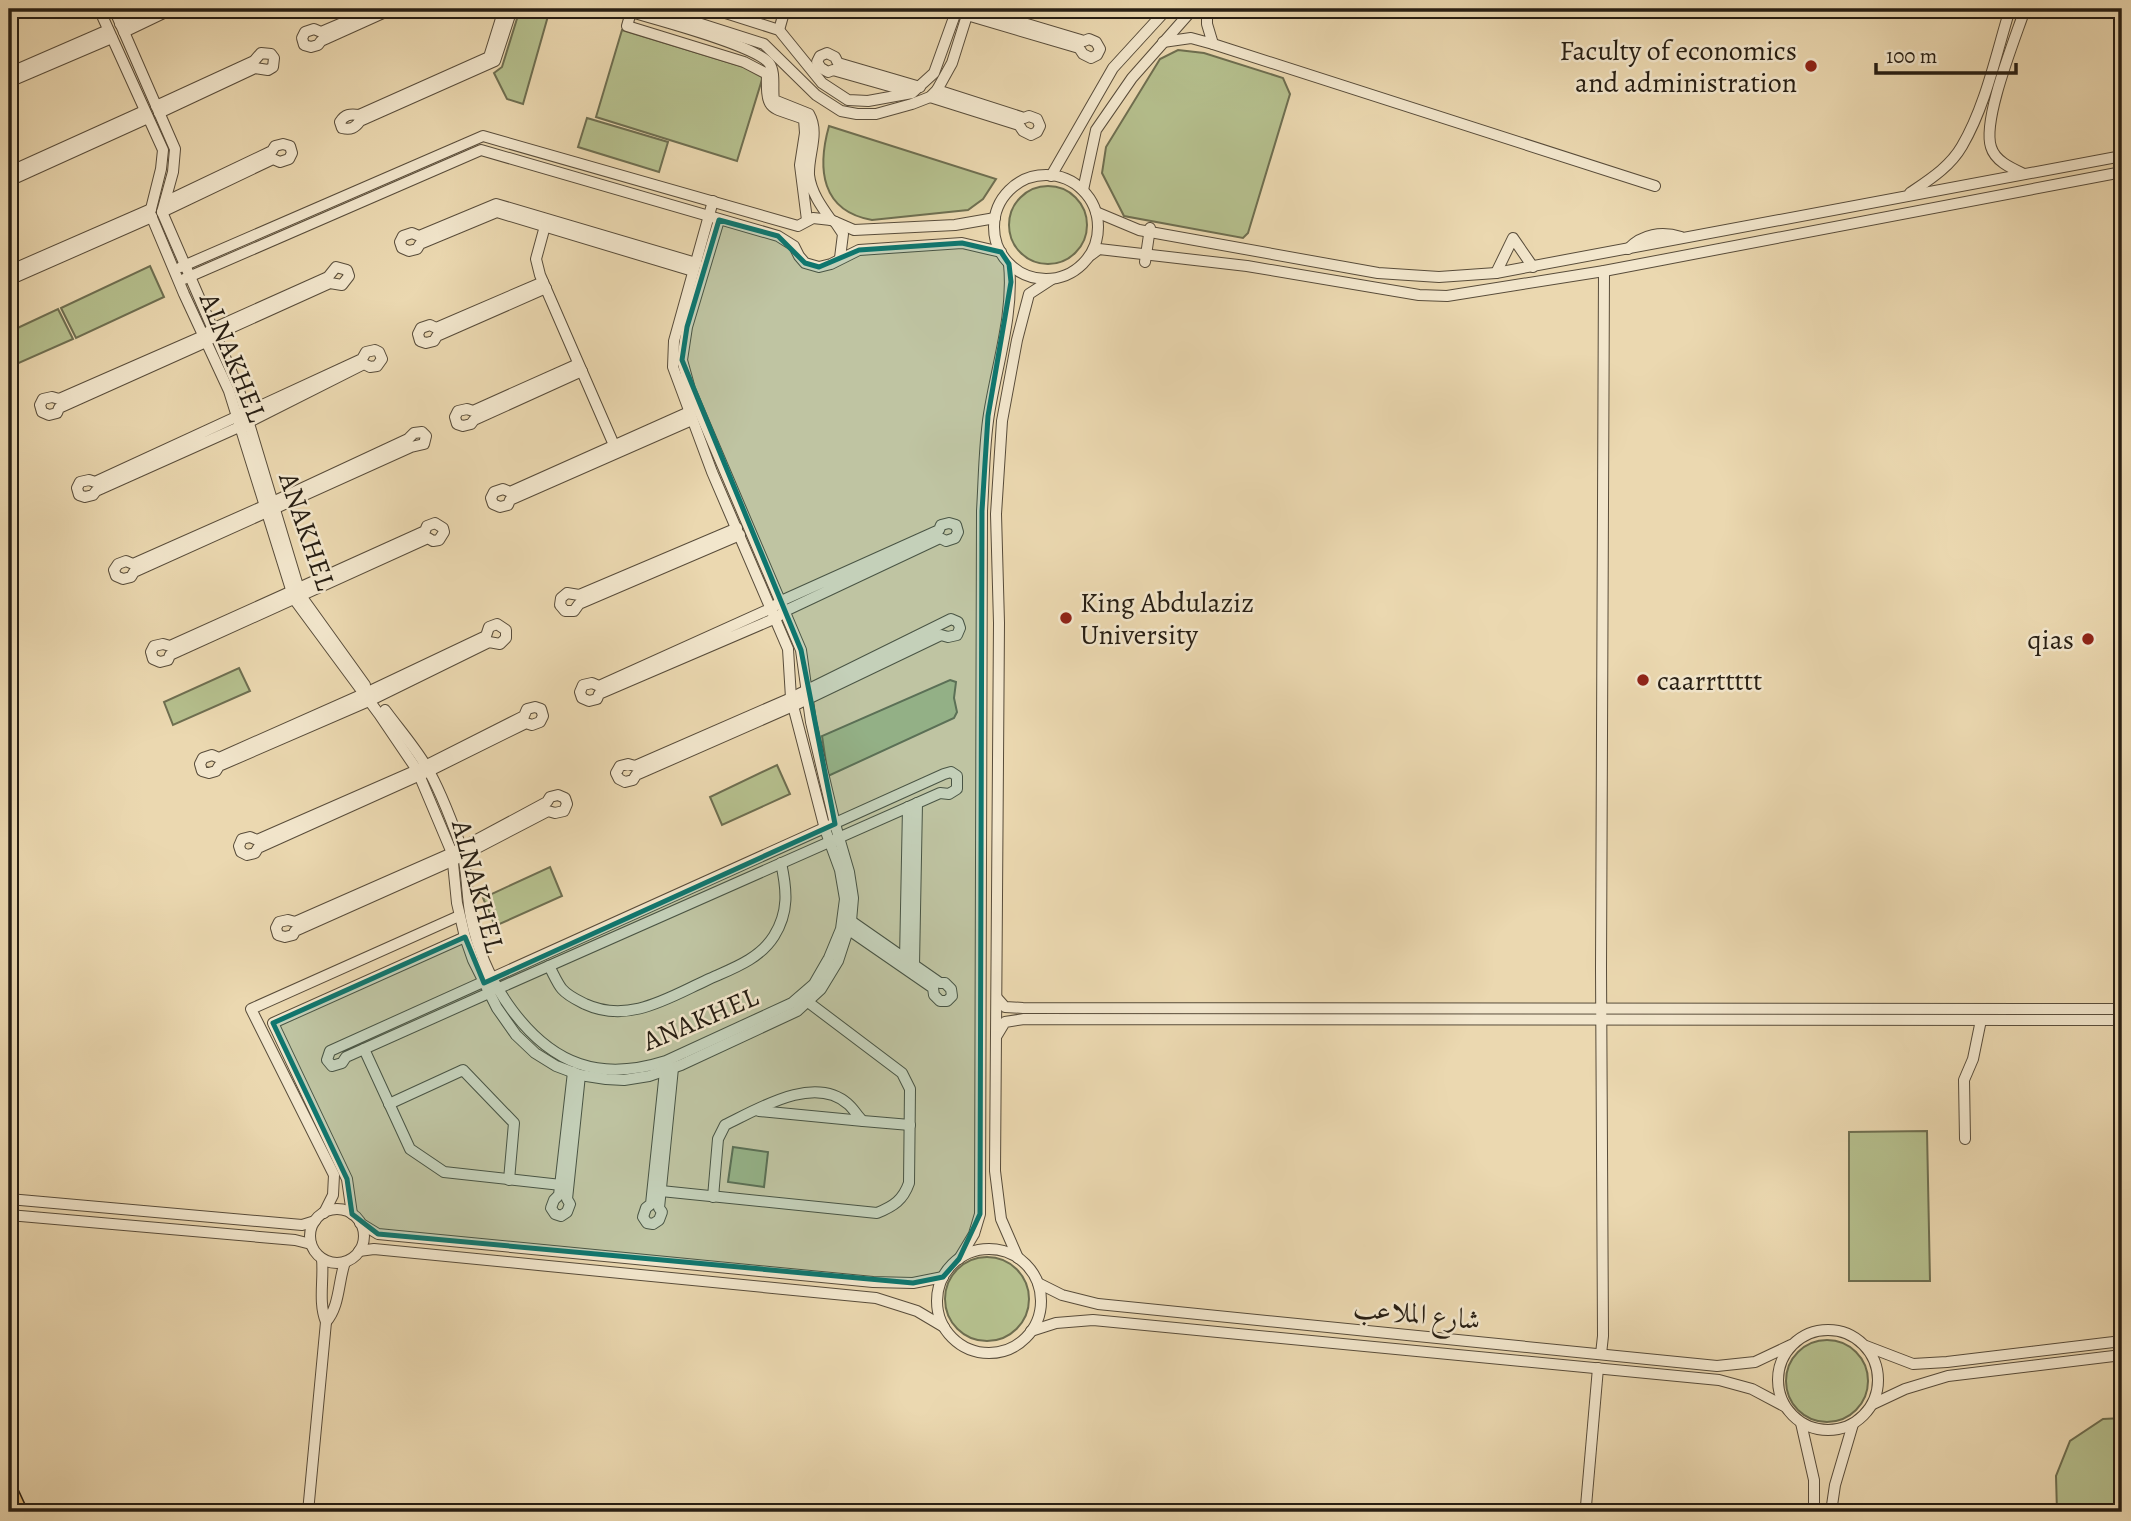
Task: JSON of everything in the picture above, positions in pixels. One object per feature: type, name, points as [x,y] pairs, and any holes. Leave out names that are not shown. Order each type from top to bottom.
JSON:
[{"type":"main road","points":[[9,1486],[21,1512]]},
{"type":"street","points":[[99,9],[163,150],[152,213]]},
{"type":"street","points":[[114,9],[175,149],[173,172],[164,207],[184,266],[184,279],[214,332],[238,387],[243,420]]},
{"type":"street","points":[[122,28],[154,9]]},
{"type":"street","points":[[122,28],[172,9]]},
{"type":"street","points":[[374,9],[321,32],[314,29],[305,32],[302,38],[304,45],[318,45],[321,40],[392,9]]},
{"type":"street","points":[[505,9],[489,57],[359,115],[343,117],[340,122],[342,128],[349,130],[356,127],[360,121],[495,61],[512,9]]},
{"type":"street","points":[[654,9],[764,44],[816,95],[841,111],[876,114],[912,104],[933,93],[952,63],[968,12],[1079,48],[1091,58],[1097,55],[1100,49],[1089,39],[1084,41],[977,9]]},
{"type":"street","points":[[713,9],[779,30],[822,83],[848,100],[868,101],[916,90],[934,73],[955,9]]},
{"type":"street","points":[[779,30],[785,9]]},
{"type":"street","points":[[1051,176],[1113,68],[1167,9]]},
{"type":"street","points":[[1083,190],[1096,131],[1132,78],[1193,9]]},
{"type":"street","points":[[1207,9],[1207,24],[1213,44]]},
{"type":"street","points":[[1904,197],[1937,176],[1961,148],[1978,110],[2010,9]]},
{"type":"street","points":[[2024,174],[2001,162],[1991,150],[1989,133],[1992,114],[2025,9]]},
{"type":"street","points":[[802,223],[800,165],[805,133],[804,119],[774,110],[768,103],[767,74],[744,62],[627,26],[631,12],[739,46],[768,62],[773,72],[774,100],[809,114],[814,122],[809,175],[816,199],[843,234],[841,258]]},
{"type":"street","points":[[9,73],[110,34]]},
{"type":"street","points":[[9,82],[110,34]]},
{"type":"street","points":[[1163,42],[1191,38],[1213,44],[1655,186]]},
{"type":"street","points":[[2000,40],[2014,44]]},
{"type":"street","points":[[261,53],[271,54],[274,58],[272,67],[268,70],[255,68],[157,110],[254,61],[261,53]]},
{"type":"street","points":[[827,53],[835,57],[838,63],[916,90],[833,70],[828,72],[817,62],[820,56],[827,53]]},
{"type":"street","points":[[933,93],[1024,118],[1029,116],[1037,120],[1040,126],[1037,132],[1031,135],[1019,125],[933,93]]},
{"type":"street","points":[[9,172],[146,115]]},
{"type":"street","points":[[9,181],[146,115]]},
{"type":"street","points":[[174,270],[483,135],[773,219],[802,223]]},
{"type":"street","points":[[275,146],[290,146],[292,153],[289,159],[280,162],[273,159],[164,207],[275,146]]},
{"type":"street","points":[[184,279],[481,150],[778,236],[794,246]]},
{"type":"street","points":[[1096,212],[1139,230],[1150,229],[1378,273],[1439,278],[1533,267],[2122,156]]},
{"type":"street","points":[[1018,1258],[1001,1219],[995,1171],[999,623],[996,514],[1002,421],[1029,294],[1052,279],[1074,271],[1099,249],[1146,259],[1247,266],[1419,295],[1447,296],[1604,271],[2122,172]]},
{"type":"street","points":[[1052,279],[1029,276],[1009,264],[995,236],[995,218],[1006,195],[1026,179],[1051,176],[1074,183],[1083,190],[1096,212],[1098,226],[1097,241],[1091,255]]},
{"type":"street","points":[[713,201],[714,218],[695,267],[674,341],[673,367],[690,416],[788,649],[792,702],[830,827]]},
{"type":"street","points":[[496,204],[695,267],[497,212],[419,244],[417,249],[409,251],[402,248],[400,242],[404,236],[412,233],[419,236],[496,204]]},
{"type":"street","points":[[9,271],[152,213]]},
{"type":"street","points":[[9,280],[152,213]]},
{"type":"street","name":"ALNAKHEL","points":[[152,213],[174,270],[184,279],[205,339],[243,420],[296,594],[411,757],[423,770],[457,854],[459,916],[465,937],[516,1035],[535,1054],[556,1066],[576,1073],[624,1080],[669,1069],[797,1011],[821,989],[838,961],[850,925],[853,898],[849,872],[830,827],[806,695],[801,650],[722,467],[690,389],[682,360],[687,327],[714,218]]},
{"type":"street","points":[[995,218],[955,225],[854,230],[833,221],[813,218],[802,223],[794,235],[794,246],[805,263],[819,267],[859,250],[962,243],[1001,252]]},
{"type":"street","points":[[545,226],[536,260],[544,285],[614,446]]},
{"type":"street","points":[[1146,259],[1150,229]]},
{"type":"street","points":[[1496,273],[1513,238],[1533,267]]},
{"type":"street","points":[[944,1327],[938,1311],[937,1293],[943,1277],[959,1259],[974,1234],[980,1214],[983,964],[982,511],[988,416],[1004,335],[1011,282],[1009,264]]},
{"type":"street","points":[[205,339],[59,399],[43,399],[40,405],[42,412],[49,415],[57,413],[59,408],[205,339],[214,332],[328,277],[336,267],[347,270],[349,276],[342,285],[330,283],[214,332]]},
{"type":"street","points":[[1601,1354],[1604,271]]},
{"type":"street","points":[[544,285],[437,336],[434,341],[420,341],[418,334],[421,328],[436,328],[544,285]]},
{"type":"street","points":[[374,350],[382,355],[381,363],[377,366],[364,364],[96,491],[93,495],[85,498],[79,495],[77,488],[80,482],[95,482],[243,420],[362,359],[366,352],[374,350]]},
{"type":"street","points":[[580,367],[474,420],[471,424],[457,424],[455,417],[458,411],[473,411],[580,367]]},
{"type":"street","points":[[690,416],[510,500],[508,505],[493,505],[491,498],[494,492],[503,489],[510,492],[690,416]]},
{"type":"street","points":[[270,507],[133,564],[126,561],[118,564],[114,570],[116,576],[123,579],[131,577],[134,572],[270,507],[408,439],[414,433],[422,432],[426,436],[424,444],[411,447],[270,507]]},
{"type":"street","points":[[296,594],[170,646],[154,646],[151,652],[153,659],[160,662],[168,660],[170,655],[296,594],[425,531],[430,524],[443,528],[444,532],[439,540],[428,538],[296,594]]},
{"type":"street","points":[[783,606],[772,608],[599,686],[592,683],[583,685],[580,692],[582,698],[589,701],[597,699],[599,694],[776,618],[783,606],[939,530],[942,525],[956,525],[958,532],[955,538],[946,541],[940,538],[783,606]]},
{"type":"street","points":[[738,531],[579,604],[574,611],[565,611],[560,605],[561,598],[567,593],[579,596],[738,531]]},
{"type":"street","points":[[792,702],[635,766],[620,766],[617,772],[619,779],[625,782],[633,780],[636,775],[792,702],[806,695],[940,626],[943,621],[951,619],[958,622],[960,628],[957,635],[941,635],[806,695]]},
{"type":"street","points":[[369,695],[219,758],[212,755],[203,758],[200,764],[202,771],[216,771],[219,766],[369,695],[486,636],[489,626],[497,624],[506,630],[506,638],[500,644],[488,642],[369,695]]},
{"type":"street","points":[[423,770],[257,840],[250,837],[242,839],[239,846],[241,852],[247,855],[255,853],[258,848],[423,770],[526,723],[532,725],[540,722],[544,716],[541,709],[527,709],[524,716],[423,770]]},
{"type":"street","points":[[912,805],[549,966],[491,986],[330,1051],[327,1060],[332,1066],[342,1063],[346,1057],[491,986],[830,827],[944,774],[951,772],[957,776],[957,789],[912,805]]},
{"type":"street","points":[[558,795],[565,798],[567,804],[564,811],[548,811],[295,931],[293,936],[278,935],[276,928],[279,922],[288,919],[295,922],[457,854],[547,802],[550,797],[558,795]]},
{"type":"street","points":[[909,962],[912,805]]},
{"type":"street","name":"ANAKHEL","points":[[457,854],[471,918],[491,986],[527,1030],[545,1047],[567,1059],[601,1069],[627,1070],[666,1061],[792,1003],[814,984],[841,929],[844,909],[845,899],[835,839]]},
{"type":"street","points":[[549,966],[562,989],[575,1000],[594,1008],[616,1012],[635,1011],[652,1005],[742,964],[760,952],[774,936],[784,914],[787,889],[781,863]]},
{"type":"street","points":[[9,1199],[302,1225],[315,1221],[324,1213],[333,1195],[334,1175],[251,1009],[459,916]]},
{"type":"street","points":[[850,925],[940,983],[945,983],[951,989],[952,996],[947,1001],[940,1001],[934,995],[933,988],[850,925]]},
{"type":"street","points":[[352,1214],[347,1179],[272,1023],[465,937]]},
{"type":"street","points":[[997,998],[1005,1007],[1023,1008],[1981,1020],[2100,1014],[2122,1009]]},
{"type":"street","points":[[661,1191],[877,1213],[904,1198],[909,1183],[910,1089],[902,1073],[808,1002]]},
{"type":"street","points":[[996,1037],[1005,1022],[1024,1019],[1602,1014],[2100,1014],[2122,1020]]},
{"type":"street","points":[[1965,1139],[1964,1080],[1973,1059],[1981,1020]]},
{"type":"street","points":[[364,1049],[410,1149],[444,1172],[561,1185]]},
{"type":"street","points":[[669,1069],[659,1208],[662,1212],[659,1220],[653,1224],[647,1223],[643,1217],[646,1208],[651,1204],[669,1069]]},
{"type":"street","points":[[389,1104],[463,1070],[514,1123],[509,1180]]},
{"type":"street","points":[[576,1073],[567,1199],[570,1204],[567,1212],[561,1216],[555,1214],[551,1208],[559,1195],[561,1185],[576,1073]]},
{"type":"street","points":[[713,1196],[720,1131],[725,1125],[755,1110],[800,1092],[815,1092],[835,1096],[848,1104],[863,1121]]},
{"type":"street","points":[[755,1110],[910,1125]]},
{"type":"street","points":[[324,1213],[341,1210],[352,1214],[360,1223],[378,1234],[873,1282],[913,1283],[943,1277]]},
{"type":"street","points":[[9,1215],[281,1239],[311,1244]]},
{"type":"street","points":[[308,1512],[326,1322],[321,1310],[324,1276],[322,1259],[311,1244],[310,1233],[315,1221]]},
{"type":"street","points":[[322,1259],[333,1263],[345,1262],[359,1251],[364,1240],[360,1223]]},
{"type":"street","points":[[359,1251],[374,1249],[876,1298],[917,1311],[944,1327],[955,1340],[969,1349],[986,1353],[1003,1351],[1019,1344],[1031,1331],[1039,1316],[1041,1300],[1038,1283],[1030,1269],[1018,1258],[1003,1251],[988,1249],[959,1259]]},
{"type":"street","points":[[326,1322],[334,1313],[345,1262]]},
{"type":"street","name":"شارع الملاعب","points":[[1038,1283],[1062,1294],[1098,1304],[1717,1366],[1755,1362],[1791,1345]]},
{"type":"street","name":"شارع الملاعب","points":[[1031,1331],[1056,1324],[1093,1320],[1719,1380],[1752,1389],[1784,1406]]},
{"type":"street","points":[[1866,1346],[1874,1359],[1878,1390],[1864,1415],[1853,1424],[1827,1431],[1801,1423],[1784,1406],[1778,1391],[1777,1375],[1781,1359],[1791,1345],[1804,1335],[1828,1330],[1853,1336],[1866,1346],[1913,1364],[1947,1363],[2122,1341]]},
{"type":"street","points":[[1872,1404],[1948,1376],[2122,1355]]},
{"type":"street","points":[[1586,1506],[1598,1368]]},
{"type":"street","points":[[1801,1423],[1814,1480],[1814,1512]]},
{"type":"street","points":[[1831,1512],[1835,1485],[1853,1424]]},
{"type":"highlighted area","points":[[719,220],[778,236],[805,263],[819,267],[859,250],[962,243],[1001,252],[1009,264],[1011,282],[988,416],[982,511],[980,1214],[959,1259],[943,1277],[913,1283],[378,1234],[352,1214],[347,1179],[273,1023],[465,937],[484,983],[835,824],[801,650],[682,360],[687,327]]},
{"type":"green space","points":[[520,9],[550,9],[523,104],[507,99],[494,73],[502,67]]},
{"type":"green space","points":[[622,30],[764,73],[737,161],[596,117]]},
{"type":"green space","points":[[1178,50],[1204,53],[1283,78],[1290,94],[1248,233],[1243,238],[1124,216],[1102,173],[1106,147],[1160,59]]},
{"type":"green space","points":[[587,118],[668,142],[659,172],[578,147]]},
{"type":"green space","points":[[829,126],[996,179],[983,199],[968,210],[872,220],[855,215],[842,208],[827,186],[823,158]]},
{"type":"green space","points":[[1040,186],[1056,186],[1070,192],[1081,203],[1087,217],[1087,233],[1081,247],[1070,258],[1056,264],[1040,264],[1026,258],[1015,247],[1009,233],[1009,217],[1015,203],[1026,192]]},
{"type":"green space","points":[[150,266],[164,297],[76,338],[61,308]]},
{"type":"green space","points":[[58,309],[73,339],[12,366],[9,359],[9,332]]},
{"type":"green space","points":[[239,668],[250,691],[173,725],[164,702]]},
{"type":"green space","points":[[950,680],[956,682],[954,698],[957,712],[954,718],[828,776],[822,736]]},
{"type":"green space","points":[[777,765],[790,794],[722,825],[710,797]]},
{"type":"green space","points":[[550,867],[562,896],[495,926],[483,898]]},
{"type":"green space","points":[[1927,1131],[1930,1281],[1849,1281],[1849,1132]]},
{"type":"green space","points":[[733,1147],[768,1152],[764,1187],[728,1182]]},
{"type":"green space","points":[[987,1257],[1010,1264],[1022,1276],[1029,1299],[1022,1322],[1010,1334],[987,1341],[964,1334],[952,1322],[945,1299],[952,1276],[964,1264]]},
{"type":"green space","points":[[1827,1340],[1843,1343],[1856,1352],[1865,1365],[1868,1381],[1865,1397],[1856,1410],[1843,1419],[1827,1422],[1811,1419],[1798,1410],[1789,1397],[1786,1381],[1789,1365],[1798,1352],[1811,1343]]},
{"type":"green space","points":[[2122,1418],[2122,1512],[2057,1512],[2056,1476],[2070,1441],[2103,1419]]},
{"type":"place","name":"Faculty of economics and administration","points":[[1811,66]]},
{"type":"place","name":"King Abdulaziz University","points":[[1066,618]]},
{"type":"place","name":"qias","points":[[2088,639]]},
{"type":"place","name":"caarrttttt","points":[[1643,680]]}]
